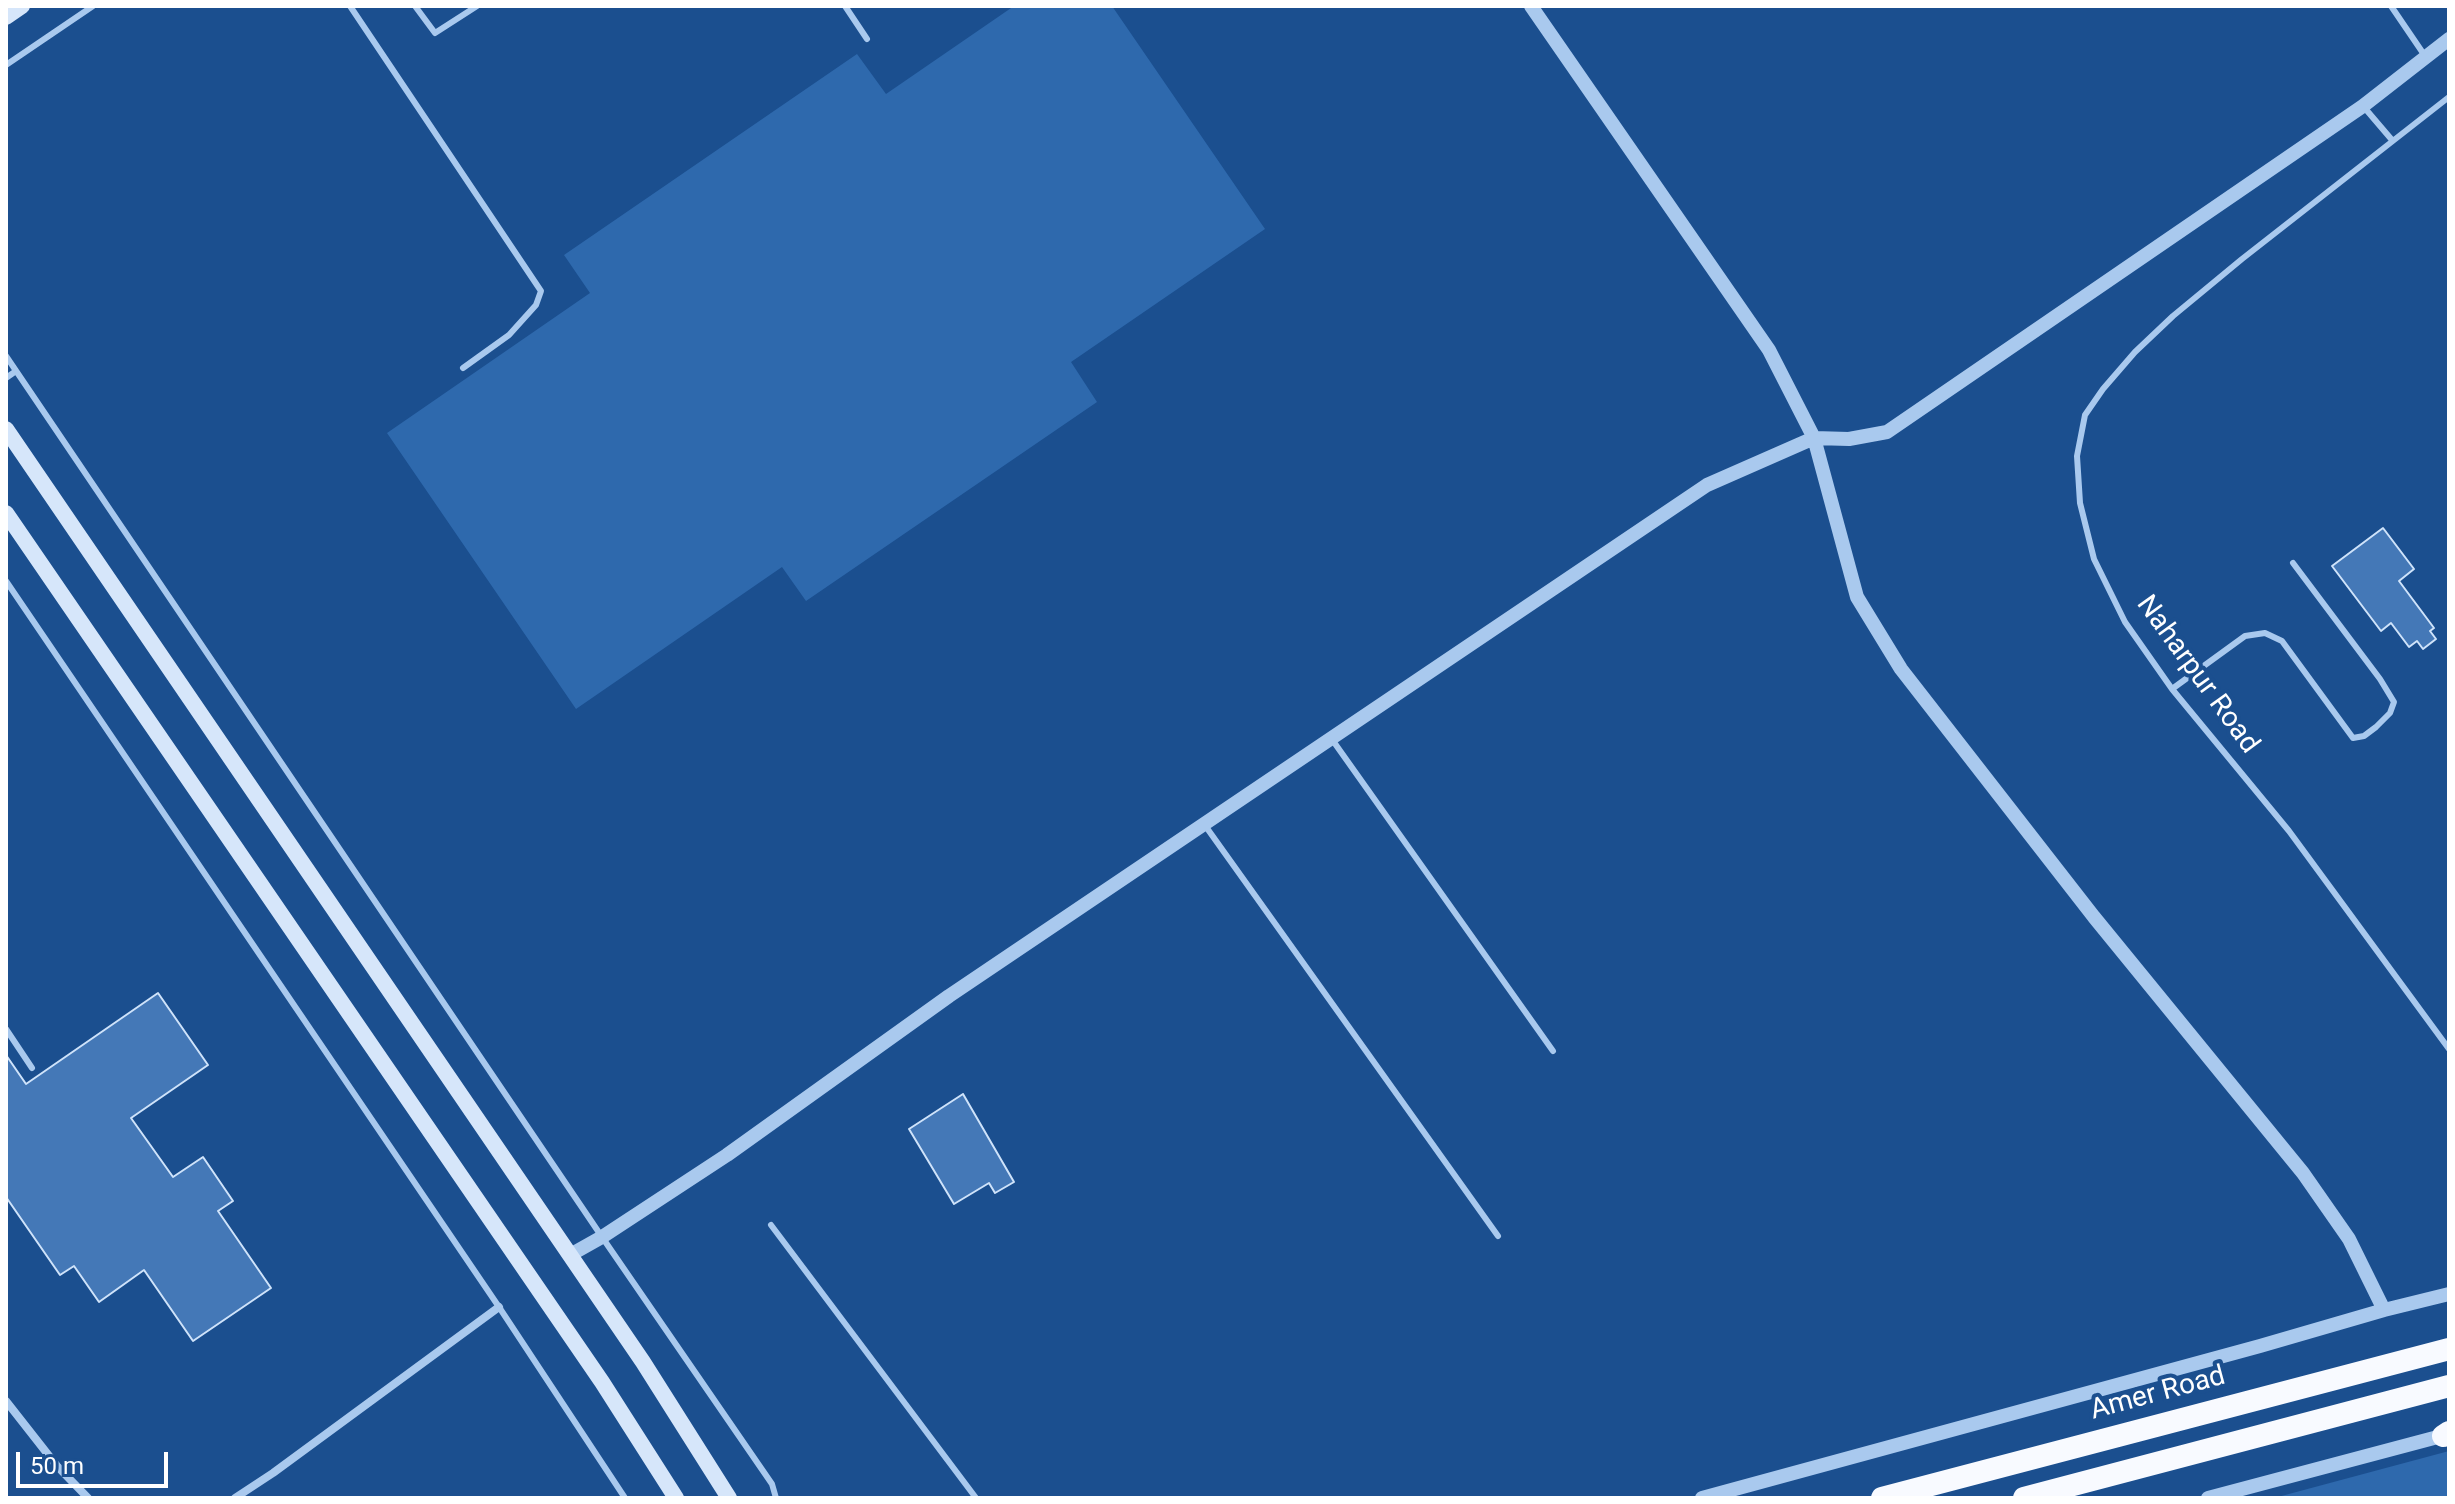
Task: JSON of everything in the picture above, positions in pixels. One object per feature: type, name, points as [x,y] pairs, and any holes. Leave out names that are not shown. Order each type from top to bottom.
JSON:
[{"type":"highway","name":"Amer Road","points":[[1882,1498],[2449,1349]]},
{"type":"highway","points":[[2024,1498],[2449,1386]]},
{"type":"main road","points":[[6,17],[22,6]]},
{"type":"main road","points":[[6,429],[643,1362],[729,1498]]},
{"type":"main road","points":[[6,513],[602,1382],[673,1496]]},
{"type":"street","points":[[1531,6],[1769,350],[1814,438],[1857,597],[1901,669],[2094,917],[2303,1173],[2349,1239],[2384,1310]]},
{"type":"street","points":[[570,1255],[727,1155],[949,996],[1707,485],[1814,438],[1849,439],[1887,432],[2363,106],[2449,39]]},
{"type":"street","points":[[1702,1498],[2449,1294]]},
{"type":"street","points":[[235,1498],[499,1307]]},
{"type":"street","points":[[6,1401],[57,1466],[88,1498]]},
{"type":"street","points":[[2208,1498],[2447,1434]]},
{"type":"lane","points":[[6,65],[93,6]]},
{"type":"lane","points":[[350,6],[541,291],[536,305],[509,335],[463,368]]},
{"type":"lane","points":[[415,6],[435,33],[473,7]]},
{"type":"lane","points":[[845,6],[867,39]]},
{"type":"lane","points":[[2391,6],[2425,56]]},
{"type":"lane","name":"Naharpur Road","points":[[2449,97],[2173,316],[2135,352],[2085,415],[2077,456],[2080,503],[2094,559],[2125,622],[2172,689],[2289,831],[2449,1049]]},
{"type":"lane","points":[[2363,106],[2392,140]]},
{"type":"lane","points":[[6,356],[772,1484],[776,1498]]},
{"type":"lane","points":[[6,378],[16,371]]},
{"type":"lane","points":[[2172,689],[2245,636],[2265,633],[2282,641],[2353,738],[2364,736],[2390,713],[2394,702],[2380,679],[2293,563]]},
{"type":"lane","points":[[6,581],[499,1307],[625,1498]]},
{"type":"lane","points":[[1331,738],[1553,1051]]},
{"type":"lane","points":[[1204,824],[1498,1236]]},
{"type":"lane","points":[[6,1029],[32,1068]]},
{"type":"lane","points":[[771,1225],[976,1498]]},
{"type":"shaded area","points":[[1014,6],[1112,6],[1265,229],[1071,362],[1097,402],[806,601],[782,567],[576,709],[387,433],[590,293],[564,255],[857,54],[886,94]]},
{"type":"shaded area","points":[[2449,1451],[2449,1498],[2274,1498]]},
{"type":"building","points":[[2383,528],[2414,569],[2399,581],[2434,628],[2430,631],[2436,639],[2423,649],[2417,641],[2409,647],[2391,623],[2381,631],[2332,566]]},
{"type":"building","points":[[158,993],[208,1065],[131,1118],[173,1177],[203,1157],[233,1201],[218,1211],[271,1288],[193,1341],[144,1270],[99,1302],[74,1266],[60,1275],[6,1197],[6,1055],[26,1084]]},
{"type":"building","points":[[963,1094],[1014,1182],[995,1193],[989,1183],[954,1204],[909,1129]]}]
